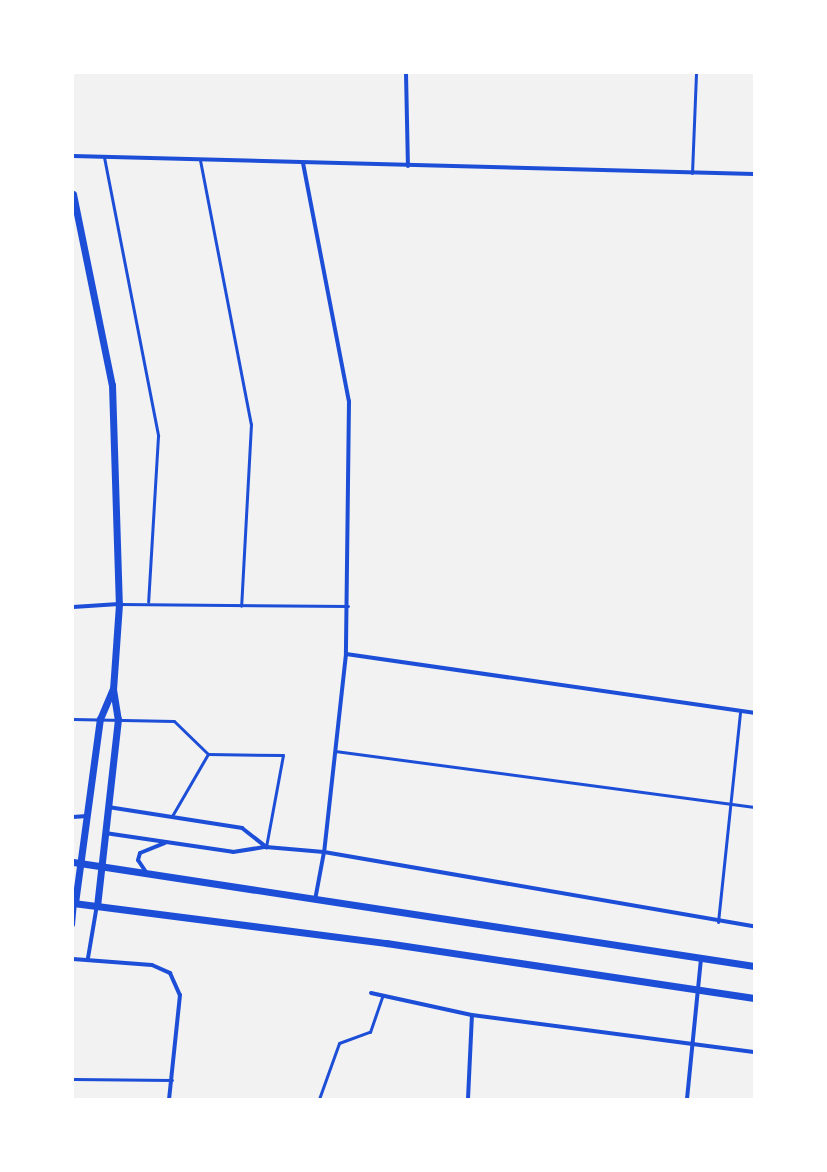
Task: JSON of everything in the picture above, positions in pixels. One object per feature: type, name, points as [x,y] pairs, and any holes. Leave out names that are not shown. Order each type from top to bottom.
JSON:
[{"type":"street","points":[[406,73],[408,166]]},
{"type":"street","points":[[73,156],[692,174],[754,174]]},
{"type":"street","points":[[303,163],[349,401],[348,606],[346,654],[324,852],[315,900]]},
{"type":"street","points":[[73,194],[112,385],[119,604],[113,689],[118,718],[97,905],[88,958]]},
{"type":"street","points":[[73,607],[119,604]]},
{"type":"street","points":[[346,654],[754,713]]},
{"type":"street","points":[[73,925],[74,903],[81,863],[100,719],[113,689]]},
{"type":"street","points":[[108,807],[242,828],[266,847]]},
{"type":"street","points":[[73,817],[87,816]]},
{"type":"street","points":[[105,833],[233,852],[266,847],[324,852],[718,922],[754,926]]},
{"type":"street","points":[[147,874],[138,860],[140,853],[167,843]]},
{"type":"street","points":[[73,862],[102,864],[147,874],[754,966]]},
{"type":"street","points":[[74,903],[386,943],[754,998]]},
{"type":"street","points":[[73,959],[88,958],[152,965],[170,973],[180,995],[169,1099]]},
{"type":"street","points":[[687,1099],[696,990],[701,958]]},
{"type":"street","points":[[371,994],[383,995],[472,1015],[754,1052]]},
{"type":"street","points":[[468,1099],[472,1015]]},
{"type":"lane","points":[[692,174],[696,73]]},
{"type":"lane","points":[[104,157],[158,436],[148,602]]},
{"type":"lane","points":[[200,160],[251,424],[241,606]]},
{"type":"lane","points":[[119,604],[148,602],[241,606],[348,606]]},
{"type":"lane","points":[[718,922],[729,803],[740,711]]},
{"type":"lane","points":[[73,719],[118,718],[174,721],[208,754],[283,755],[266,847]]},
{"type":"lane","points":[[335,751],[754,807]]},
{"type":"lane","points":[[172,816],[208,754]]},
{"type":"lane","points":[[319,1099],[339,1043],[370,1032],[383,995]]},
{"type":"lane","points":[[73,1079],[172,1080]]}]
